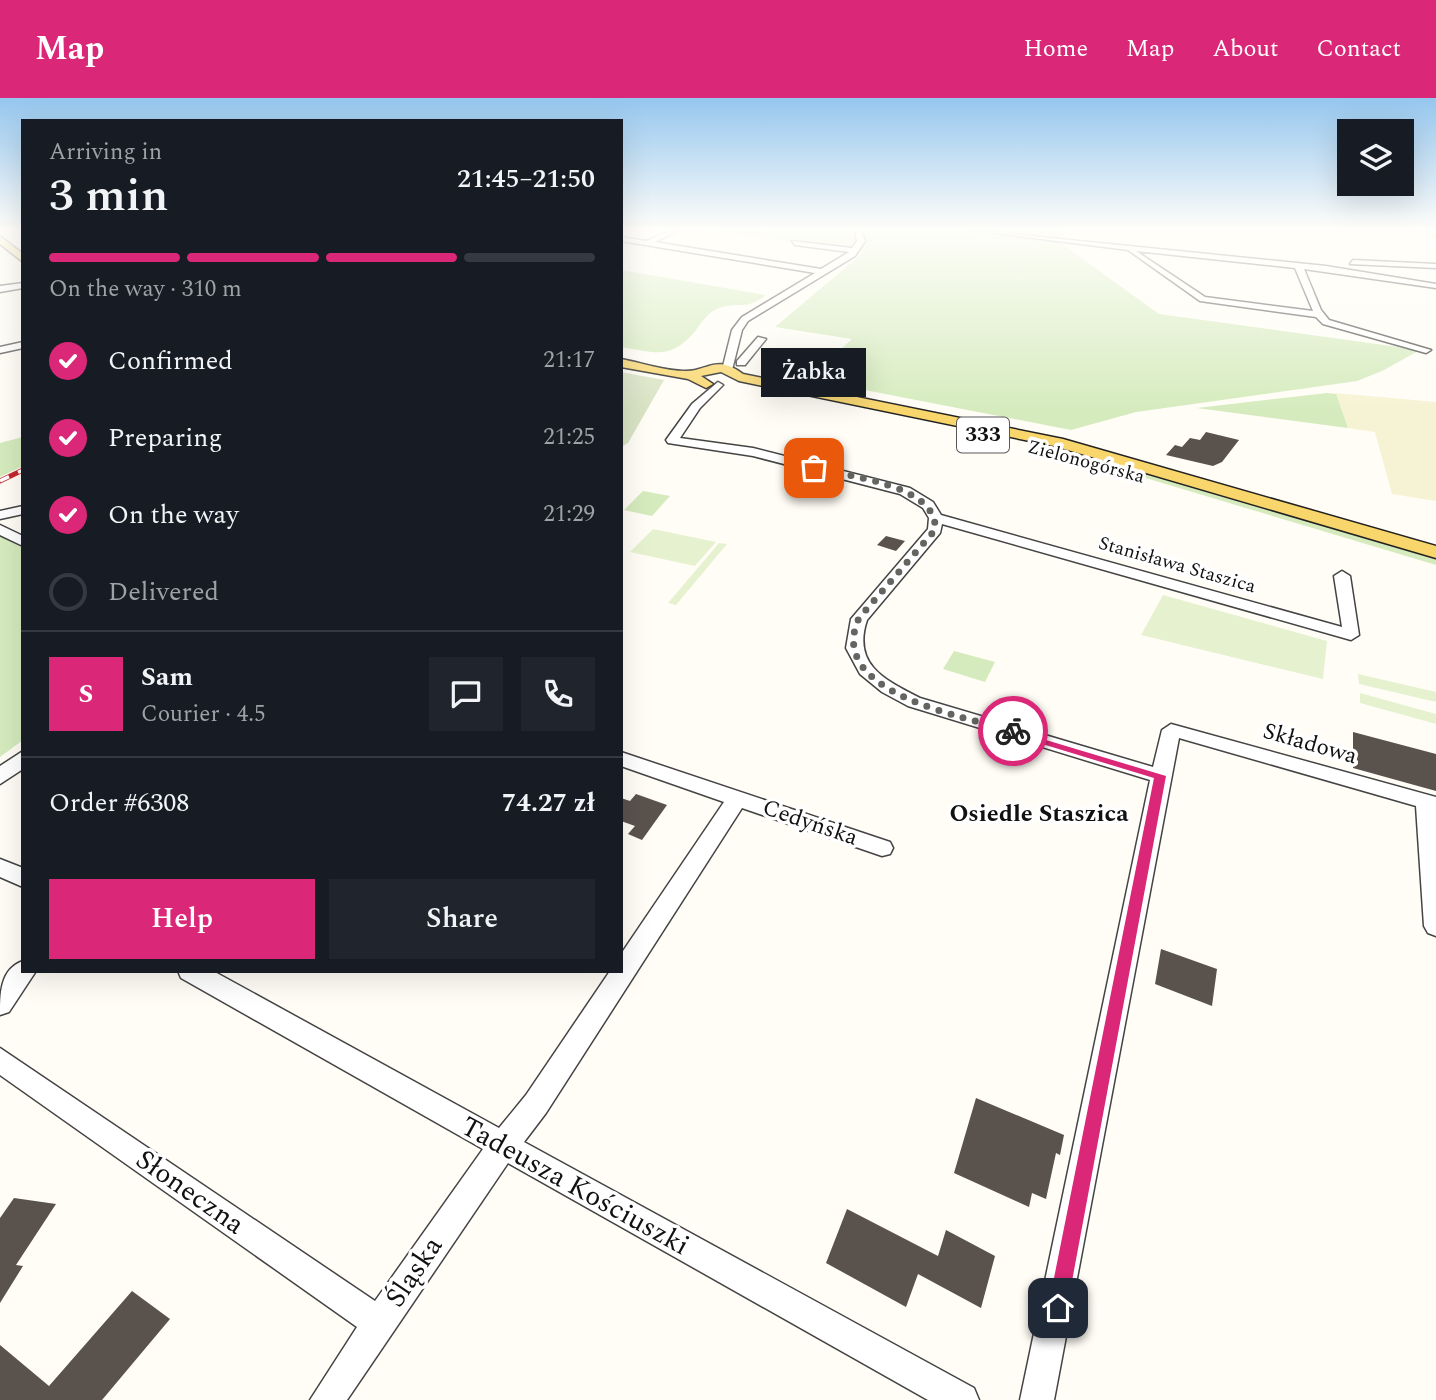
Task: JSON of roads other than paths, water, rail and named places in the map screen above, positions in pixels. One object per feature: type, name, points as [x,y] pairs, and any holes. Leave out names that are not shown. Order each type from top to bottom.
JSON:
[{"type":"main road","name":"333","points":[[623,355],[702,375]]},
{"type":"main road","name":"333","points":[[623,363],[702,375],[731,376]]},
{"type":"main road","name":"Zielonogórska","points":[[731,376],[932,414],[1058,442],[1436,552]]},
{"type":"main road","name":"Zielonogórska","points":[[731,376],[1044,450],[1160,481],[1436,566]]},
{"type":"street","points":[[731,376],[732,350],[740,325],[753,313],[790,291]]},
{"type":"street","points":[[1192,291],[1203,299],[1319,315]]},
{"type":"street","points":[[1311,291],[1319,315],[1326,322],[1342,329],[1426,351]]},
{"type":"street","points":[[735,337],[761,339],[731,376],[696,406],[672,439],[753,452],[896,488],[924,501],[936,518],[935,530],[859,618],[855,628],[853,652],[864,670],[887,689],[914,702],[1160,776],[1068,1260],[1037,1400]]},
{"type":"street","points":[[0,351],[21,346]]},
{"type":"street","points":[[696,406],[702,375],[732,350]]},
{"type":"street","points":[[0,515],[21,510]]},
{"type":"street","name":"Stanisława Staszica","points":[[936,518],[1351,635],[1342,576]]},
{"type":"street","points":[[0,529],[21,541]]},
{"type":"street","name":"Składowa","points":[[1160,776],[1171,730],[1431,803]]},
{"type":"street","points":[[0,777],[21,760]]},
{"type":"street","name":"Cedyńska","points":[[623,760],[882,848]]},
{"type":"street","name":"Cedyńska","points":[[623,972],[737,799]]},
{"type":"street","points":[[1431,803],[1436,926]]},
{"type":"street","points":[[0,867],[21,877]]},
{"type":"street","points":[[0,1004],[23,973]]},
{"type":"street","name":"Tadeusza Kościuszki","points":[[194,973],[962,1400]]},
{"type":"street","name":"Cedyńska","points":[[504,1146],[536,1104],[622,973]]},
{"type":"street","name":"Słoneczna","points":[[0,1060],[379,1323]]},
{"type":"street","name":"Śląska","points":[[327,1400],[478,1178],[504,1146]]},
{"type":"railway","points":[[0,481],[21,471]]},
{"type":"place","name":"Żabka","points":[[814,468]]},
{"type":"district","name":"Osiedle Staszica","points":[[1039,814]]}]
